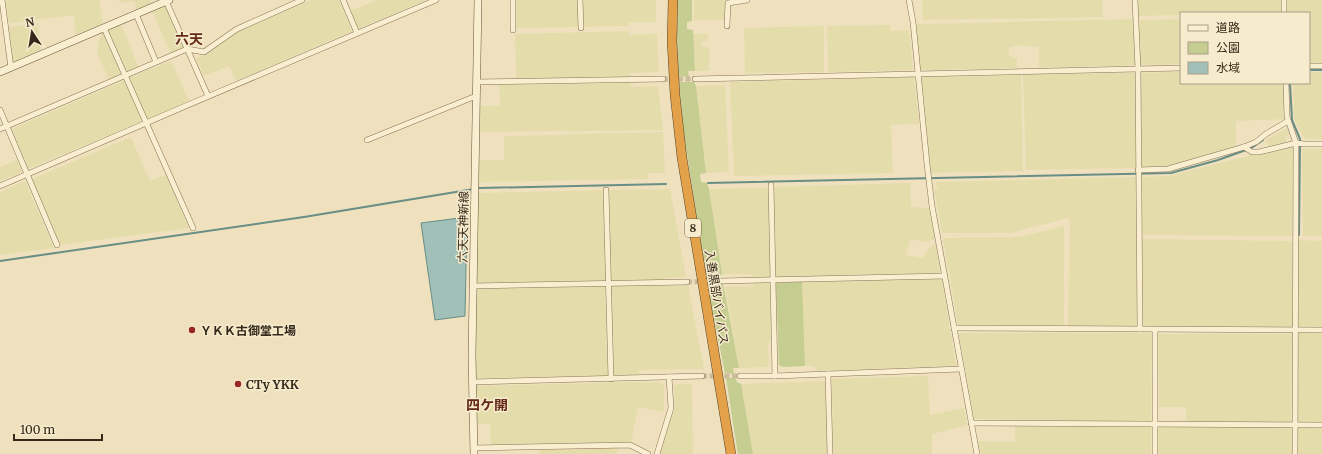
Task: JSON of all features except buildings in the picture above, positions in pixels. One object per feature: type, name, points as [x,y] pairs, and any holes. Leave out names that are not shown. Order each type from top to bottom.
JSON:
[{"type":"highway","name":"入善黒部バイパス","points":[[673,0],[672,41],[675,95],[682,158],[731,454]]},
{"type":"main road","points":[[0,72],[167,0]]},
{"type":"main road","name":"六天天神新線","points":[[474,451],[472,382],[478,0]]},
{"type":"street","points":[[2,0],[11,68]]},
{"type":"street","points":[[167,0],[208,96]]},
{"type":"street","points":[[0,129],[187,49],[204,52],[237,29],[302,0]]},
{"type":"street","points":[[343,0],[357,33]]},
{"type":"street","points":[[0,186],[436,0]]},
{"type":"street","points":[[513,0],[513,30]]},
{"type":"street","points":[[580,0],[581,28]]},
{"type":"street","points":[[727,26],[728,1],[747,0]]},
{"type":"street","points":[[909,0],[913,22],[931,199],[977,454]]},
{"type":"street","points":[[1135,0],[1138,68],[1140,329]]},
{"type":"street","points":[[1284,0],[1284,12]]},
{"type":"street","points":[[136,14],[156,62]]},
{"type":"street","points":[[104,28],[193,228]]},
{"type":"street","points":[[1310,66],[1322,66]]},
{"type":"street","points":[[695,79],[1180,68]]},
{"type":"street","points":[[476,82],[663,79]]},
{"type":"street","points":[[1286,84],[1287,117],[1296,142],[1295,454]]},
{"type":"street","points":[[367,140],[476,96]]},
{"type":"street","points":[[0,110],[57,245]]},
{"type":"street","points":[[1138,170],[1168,169],[1244,147],[1256,142],[1266,134],[1288,121]]},
{"type":"street","points":[[1244,147],[1252,152],[1259,152],[1296,142],[1304,144],[1322,144]]},
{"type":"street","points":[[771,185],[775,376]]},
{"type":"street","points":[[606,190],[611,379]]},
{"type":"street","points":[[722,281],[945,276]]},
{"type":"street","points":[[474,286],[687,282]]},
{"type":"street","points":[[954,328],[1322,330]]},
{"type":"street","points":[[1155,330],[1155,454]]},
{"type":"street","points":[[740,376],[962,370]]},
{"type":"street","points":[[828,374],[830,454]]},
{"type":"street","points":[[472,382],[702,376]]},
{"type":"street","points":[[657,454],[671,408],[669,377]]},
{"type":"street","points":[[971,423],[1322,425]]},
{"type":"street","points":[[474,451],[630,445],[648,454]]},
{"type":"shaded area","points":[[5,0],[99,0],[103,24],[76,35],[74,15],[9,23]]},
{"type":"shaded area","points":[[119,0],[151,0],[151,4],[136,10],[135,1],[120,3]]},
{"type":"shaded area","points":[[311,0],[339,0],[352,31],[236,81],[229,66],[204,76],[196,58],[206,54],[238,32]]},
{"type":"shaded area","points":[[377,0],[426,0],[358,29],[350,11]]},
{"type":"shaded area","points":[[515,0],[578,0],[579,27],[515,28]]},
{"type":"shaded area","points":[[582,0],[656,0],[656,22],[629,22],[628,26],[583,27]]},
{"type":"shaded area","points":[[694,0],[725,0],[725,20],[694,20]]},
{"type":"shaded area","points":[[922,0],[1102,0],[1103,17],[923,20]]},
{"type":"shaded area","points":[[1138,0],[1282,0],[1282,12],[1180,12],[1180,15],[1138,16]]},
{"type":"shaded area","points":[[1286,0],[1322,0],[1322,63],[1310,63],[1310,12],[1287,12]]},
{"type":"shaded area","points":[[163,6],[167,8],[184,48],[171,54],[152,11]]},
{"type":"shaded area","points":[[1134,19],[1135,65],[1039,68],[1039,47],[1019,45],[1010,47],[1008,55],[1017,59],[1017,68],[920,70],[916,24]]},
{"type":"shaded area","points":[[1180,19],[1180,64],[1139,65],[1139,20]]},
{"type":"shaded area","points":[[38,23],[41,51],[13,63],[9,27]]},
{"type":"shaded area","points":[[121,24],[139,68],[126,73],[108,30]]},
{"type":"shaded area","points":[[890,25],[890,31],[909,30],[913,70],[828,72],[827,26]]},
{"type":"shaded area","points":[[824,26],[824,72],[745,73],[744,28]]},
{"type":"shaded area","points":[[104,31],[123,74],[109,80],[97,52],[101,33]]},
{"type":"shaded area","points":[[629,31],[629,35],[657,34],[659,72],[630,73],[630,77],[516,79],[515,34]]},
{"type":"shaded area","points":[[693,34],[708,34],[707,41],[702,42],[702,47],[709,48],[709,71],[695,71]]},
{"type":"shaded area","points":[[171,61],[189,101],[146,120],[128,78]]},
{"type":"shaded area","points":[[1180,72],[1180,84],[1284,84],[1286,119],[1236,121],[1236,147],[1167,166],[1142,167],[1140,73]]},
{"type":"shaded area","points":[[1310,72],[1322,72],[1322,139],[1305,139],[1294,119],[1293,84],[1310,84]]},
{"type":"shaded area","points":[[1135,73],[1136,168],[1026,170],[1023,74]]},
{"type":"shaded area","points":[[1021,75],[1023,171],[931,173],[921,77]]},
{"type":"shaded area","points":[[914,77],[919,124],[891,125],[893,173],[734,176],[730,82]]},
{"type":"shaded area","points":[[125,80],[143,121],[28,169],[12,129]]},
{"type":"shaded area","points":[[630,83],[631,87],[658,86],[663,130],[479,132],[479,106],[500,106],[499,85]]},
{"type":"shaded area","points":[[725,85],[729,172],[706,173],[696,86]]},
{"type":"shaded area","points":[[1287,128],[1290,134],[1285,137],[1287,142],[1269,148],[1266,140]]},
{"type":"shaded area","points":[[663,132],[665,173],[648,173],[648,179],[478,182],[479,160],[504,160],[504,136]]},
{"type":"shaded area","points":[[131,137],[150,181],[166,175],[189,228],[60,245],[32,179]]},
{"type":"shaded area","points":[[1293,147],[1292,236],[1141,235],[1141,177],[1169,176],[1252,155]]},
{"type":"shaded area","points":[[1302,149],[1322,149],[1322,236],[1303,236]]},
{"type":"shaded area","points":[[17,160],[22,172],[0,181],[0,167]]},
{"type":"shaded area","points":[[1136,177],[1137,327],[1068,326],[1070,223],[1068,218],[1010,233],[942,233],[934,189],[938,189],[936,182]]},
{"type":"shaded area","points":[[25,181],[54,248],[0,255],[0,192]]},
{"type":"shaded area","points":[[910,183],[911,207],[929,208],[935,239],[925,242],[910,239],[906,255],[923,258],[931,246],[936,244],[940,273],[775,277],[773,187]]},
{"type":"shaded area","points":[[767,188],[769,191],[770,277],[753,277],[750,274],[722,274],[709,189]]},
{"type":"shaded area","points":[[670,189],[686,277],[665,278],[664,280],[611,281],[608,190]]},
{"type":"shaded area","points":[[604,190],[607,281],[476,284],[478,193]]},
{"type":"shaded area","points":[[1064,226],[1064,325],[958,325],[943,238],[1020,237]]},
{"type":"shaded area","points":[[1142,239],[1292,241],[1293,328],[1143,326]]},
{"type":"shaded area","points":[[1298,240],[1322,241],[1322,327],[1298,326]]},
{"type":"shaded area","points":[[942,279],[956,366],[819,371],[813,366],[805,366],[802,282]]},
{"type":"shaded area","points":[[755,283],[770,283],[772,339],[768,344],[769,365],[767,367],[739,368],[725,287],[752,286]]},
{"type":"shaded area","points":[[665,284],[666,286],[688,285],[704,369],[639,370],[639,375],[613,375],[611,285]]},
{"type":"shaded area","points":[[605,286],[608,376],[475,378],[477,289]]},
{"type":"shaded area","points":[[959,333],[1152,333],[1151,422],[974,419]]},
{"type":"shaded area","points":[[1298,333],[1322,333],[1322,422],[1298,422]]},
{"type":"shaded area","points":[[1158,334],[1292,334],[1291,422],[1186,422],[1186,407],[1159,407]]},
{"type":"shaded area","points":[[928,376],[930,415],[964,408],[967,425],[932,434],[932,454],[833,454],[832,379]]},
{"type":"shaded area","points":[[825,381],[828,454],[753,454],[741,384]]},
{"type":"shaded area","points":[[660,382],[664,385],[664,412],[638,407],[631,443],[491,446],[490,424],[476,424],[476,386]]},
{"type":"shaded area","points":[[677,384],[692,384],[693,454],[659,454],[675,404],[674,387]]},
{"type":"shaded area","points":[[1015,426],[1151,427],[1151,454],[981,454],[978,441],[1015,442]]},
{"type":"shaded area","points":[[1158,427],[1292,427],[1292,454],[1158,454]]},
{"type":"shaded area","points":[[1298,427],[1322,427],[1322,454],[1298,454]]},
{"type":"shaded area","points":[[618,447],[617,454],[539,454],[540,450]]},
{"type":"green space","points":[[678,0],[692,0],[692,21],[687,22],[687,29],[693,30],[695,71],[688,71],[689,77],[678,76]]},
{"type":"green space","points":[[679,82],[694,82],[696,86],[706,173],[700,174],[701,182],[707,183],[709,189],[722,274],[718,278],[706,278],[683,128]]},
{"type":"green space","points":[[802,282],[805,366],[783,367],[779,365],[776,283]]},
{"type":"green space","points":[[723,283],[739,368],[733,368],[734,374],[725,373],[707,284]]},
{"type":"green space","points":[[726,378],[735,378],[737,382],[741,384],[753,454],[738,454]]},
{"type":"water","points":[[467,217],[465,316],[435,320],[421,223]]},
{"type":"waterway","points":[[1310,70],[1322,70]]},
{"type":"waterway","points":[[1290,84],[1292,120],[1300,139],[1299,235]]},
{"type":"waterway","points":[[1250,149],[1263,140]]},
{"type":"waterway","points":[[708,183],[1171,173],[1218,160],[1246,150]]},
{"type":"waterway","points":[[0,261],[304,217],[480,188],[666,184]]},
{"type":"tunnel","points":[[663,79],[695,79]]},
{"type":"tunnel","points":[[687,282],[722,281]]},
{"type":"tunnel","points":[[702,376],[740,376]]},
{"type":"place","name":"ＹＫＫ古御堂工場","points":[[192,330]]},
{"type":"place","name":"CTy YKK","points":[[238,384]]},
{"type":"district","name":"六天","points":[[189,39]]},
{"type":"district","name":"四ケ開","points":[[487,405]]}]
